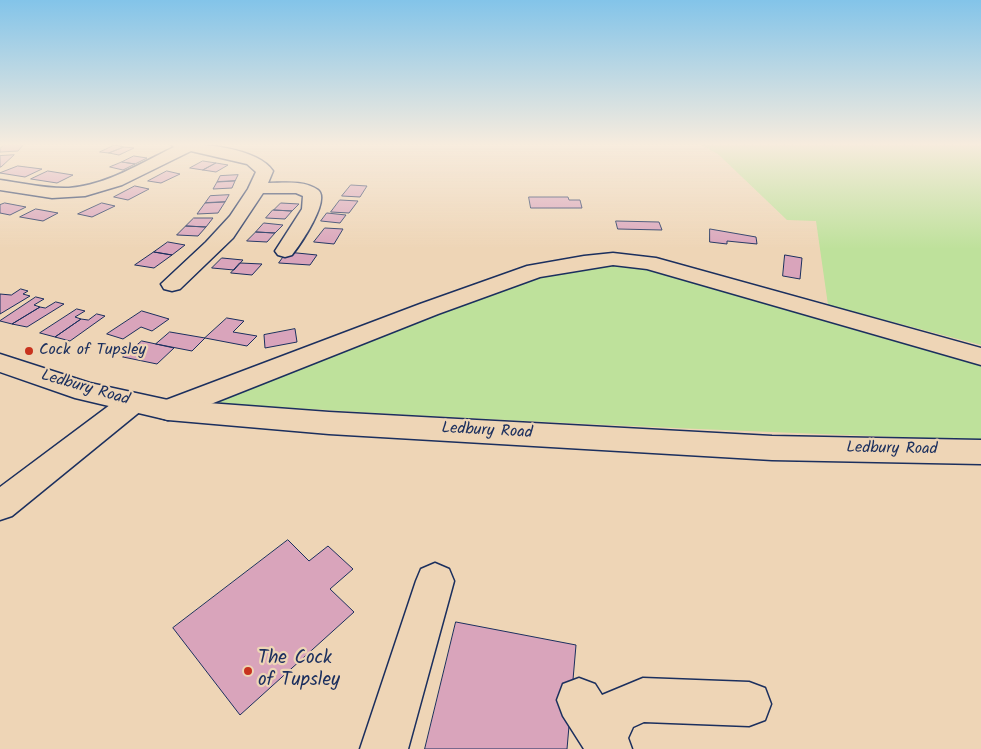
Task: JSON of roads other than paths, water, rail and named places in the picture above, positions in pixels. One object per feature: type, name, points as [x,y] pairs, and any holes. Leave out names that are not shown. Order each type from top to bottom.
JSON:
[{"type":"main road","points":[[0,185],[68,193],[90,190],[120,179]]},
{"type":"main road","points":[[172,284],[219,242],[246,210],[262,179]]},
{"type":"main road","points":[[258,188],[299,188],[312,194],[311,209],[285,251]]},
{"type":"main road","points":[[168,410],[428,309],[535,271],[613,259],[657,265],[981,357]]},
{"type":"main road","name":"Ledbury Road","points":[[0,363],[85,391],[132,404],[168,410],[328,423],[752,446],[981,452]]},
{"type":"main road","points":[[0,506],[132,404]]},
{"type":"main road","points":[[384,749],[435,582]]},
{"type":"main road","points":[[579,700],[607,743]]},
{"type":"main road","points":[[607,743],[617,711],[643,700],[749,704]]},
{"type":"place","name":"Cock of Tupsley","points":[[29,351]]},
{"type":"place","name":"The Cock of Tupsley","points":[[248,671]]}]
